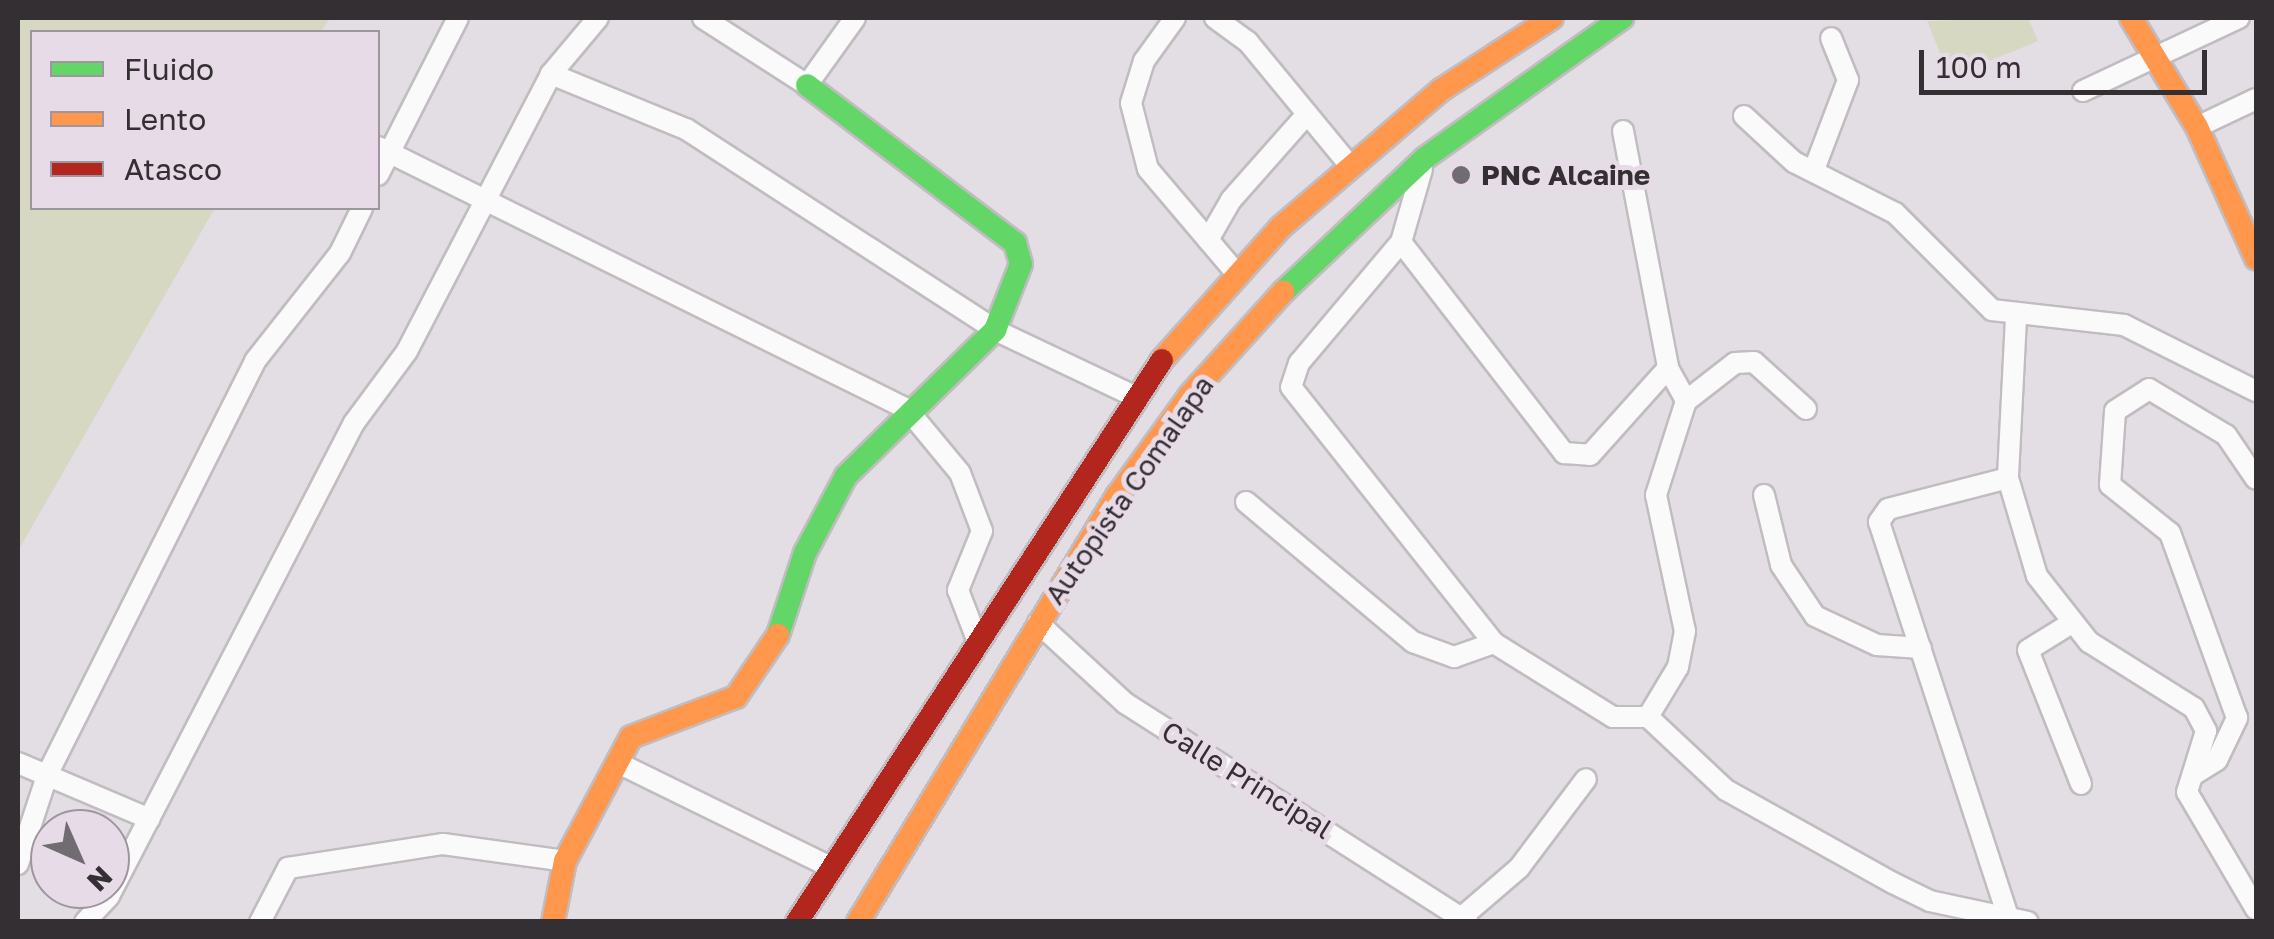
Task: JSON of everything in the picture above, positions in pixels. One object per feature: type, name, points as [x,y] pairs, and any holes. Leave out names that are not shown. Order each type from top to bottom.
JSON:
[{"type":"main road","name":"Autopista Comalapa","points":[[796,922],[1134,396],[1238,275],[1351,167],[1442,90],[1552,18]]},
{"type":"main road","name":"Autopista Comalapa","points":[[864,912],[1038,623],[1190,395],[1295,278],[1425,158],[1622,18]]},
{"type":"main road","points":[[2131,18],[2160,58],[2197,127],[2251,231],[2256,258]]},
{"type":"main road","points":[[554,922],[565,861],[631,737],[736,698],[774,646],[805,553],[846,476],[907,409],[995,330],[1022,264],[1015,244],[807,85]]},
{"type":"street","points":[[458,18],[383,150],[487,205],[907,409],[960,473],[982,531],[958,590],[976,637]]},
{"type":"street","points":[[85,922],[150,819],[354,423],[407,351],[487,205],[551,74],[598,18]]},
{"type":"street","points":[[703,18],[807,85],[855,18]]},
{"type":"street","points":[[1175,18],[1144,61],[1131,102],[1148,169],[1238,275]]},
{"type":"street","points":[[1214,18],[1248,42],[1351,167]]},
{"type":"street","points":[[2083,91],[2240,18]]},
{"type":"street","points":[[1815,167],[1848,80],[1831,38]]},
{"type":"street","points":[[551,74],[686,129],[995,330],[1134,396]]},
{"type":"street","points":[[2197,127],[2256,99]]},
{"type":"street","points":[[1208,240],[1231,200],[1307,114]]},
{"type":"street","points":[[1744,116],[1794,162],[1815,167],[1895,212],[1992,310],[2016,318],[2124,325],[2256,391]]},
{"type":"street","points":[[1623,131],[1668,368],[1686,402]]},
{"type":"street","points":[[1425,158],[1401,242],[1300,363],[1290,387],[1494,644],[1614,717],[1648,716],[1726,790],[1893,883],[1930,901],[2018,919]]},
{"type":"street","points":[[18,864],[48,772],[255,361],[340,253],[361,210]]},
{"type":"street","points":[[1401,242],[1564,453],[1590,455],[1668,368]]},
{"type":"street","points":[[2016,318],[2008,478],[2037,576],[2070,624],[2194,708],[2206,730],[2192,776],[2193,805],[2256,909]]},
{"type":"street","points":[[1648,716],[1678,667],[1685,630],[1656,495],[1686,402],[1736,363],[1754,362],[1806,408]]},
{"type":"street","points":[[2192,776],[2217,760],[2237,718],[2170,533],[2110,485],[2116,411],[2149,388],[2226,435],[2256,479]]},
{"type":"street","points":[[2008,478],[1883,515],[1881,535],[2018,919]]},
{"type":"street","points":[[1764,495],[1782,565],[1814,616],[1876,645],[1921,648]]},
{"type":"street","points":[[1246,502],[1413,642],[1454,658],[1494,644]]},
{"type":"street","name":"Calle Principal","points":[[1038,623],[1125,703],[1465,919]]},
{"type":"street","points":[[2070,624],[2028,650],[2082,784]]},
{"type":"street","points":[[18,762],[150,819]]},
{"type":"street","points":[[620,764],[830,867]]},
{"type":"street","points":[[1465,919],[1519,868],[1586,779]]},
{"type":"street","points":[[260,922],[288,868],[443,844],[565,861]]},
{"type":"street","points":[[864,912],[891,922]]},
{"type":"green space","points":[[18,18],[330,18],[322,30],[30,30],[30,210],[214,210],[18,551]]},
{"type":"green space","points":[[2028,18],[2038,41],[1950,77],[1927,21]]},
{"type":"traffic: fast","points":[[1283,292],[1425,158],[1622,18]]},
{"type":"traffic: fast","points":[[778,635],[805,553],[846,476],[995,330],[1021,264],[1015,243],[807,85]]},
{"type":"traffic: slow","points":[[1162,360],[1281,227],[1441,90],[1552,18]]},
{"type":"traffic: slow","points":[[2131,18],[2197,127],[2256,258]]},
{"type":"traffic: slow","points":[[858,922],[1118,495],[1190,395],[1283,292]]},
{"type":"traffic: slow","points":[[553,922],[565,861],[631,737],[736,697],[778,635]]},
{"type":"traffic: jam","points":[[797,922],[1162,360]]},
{"type":"place","name":"PNC Alcaine","points":[[1461,175]]}]
